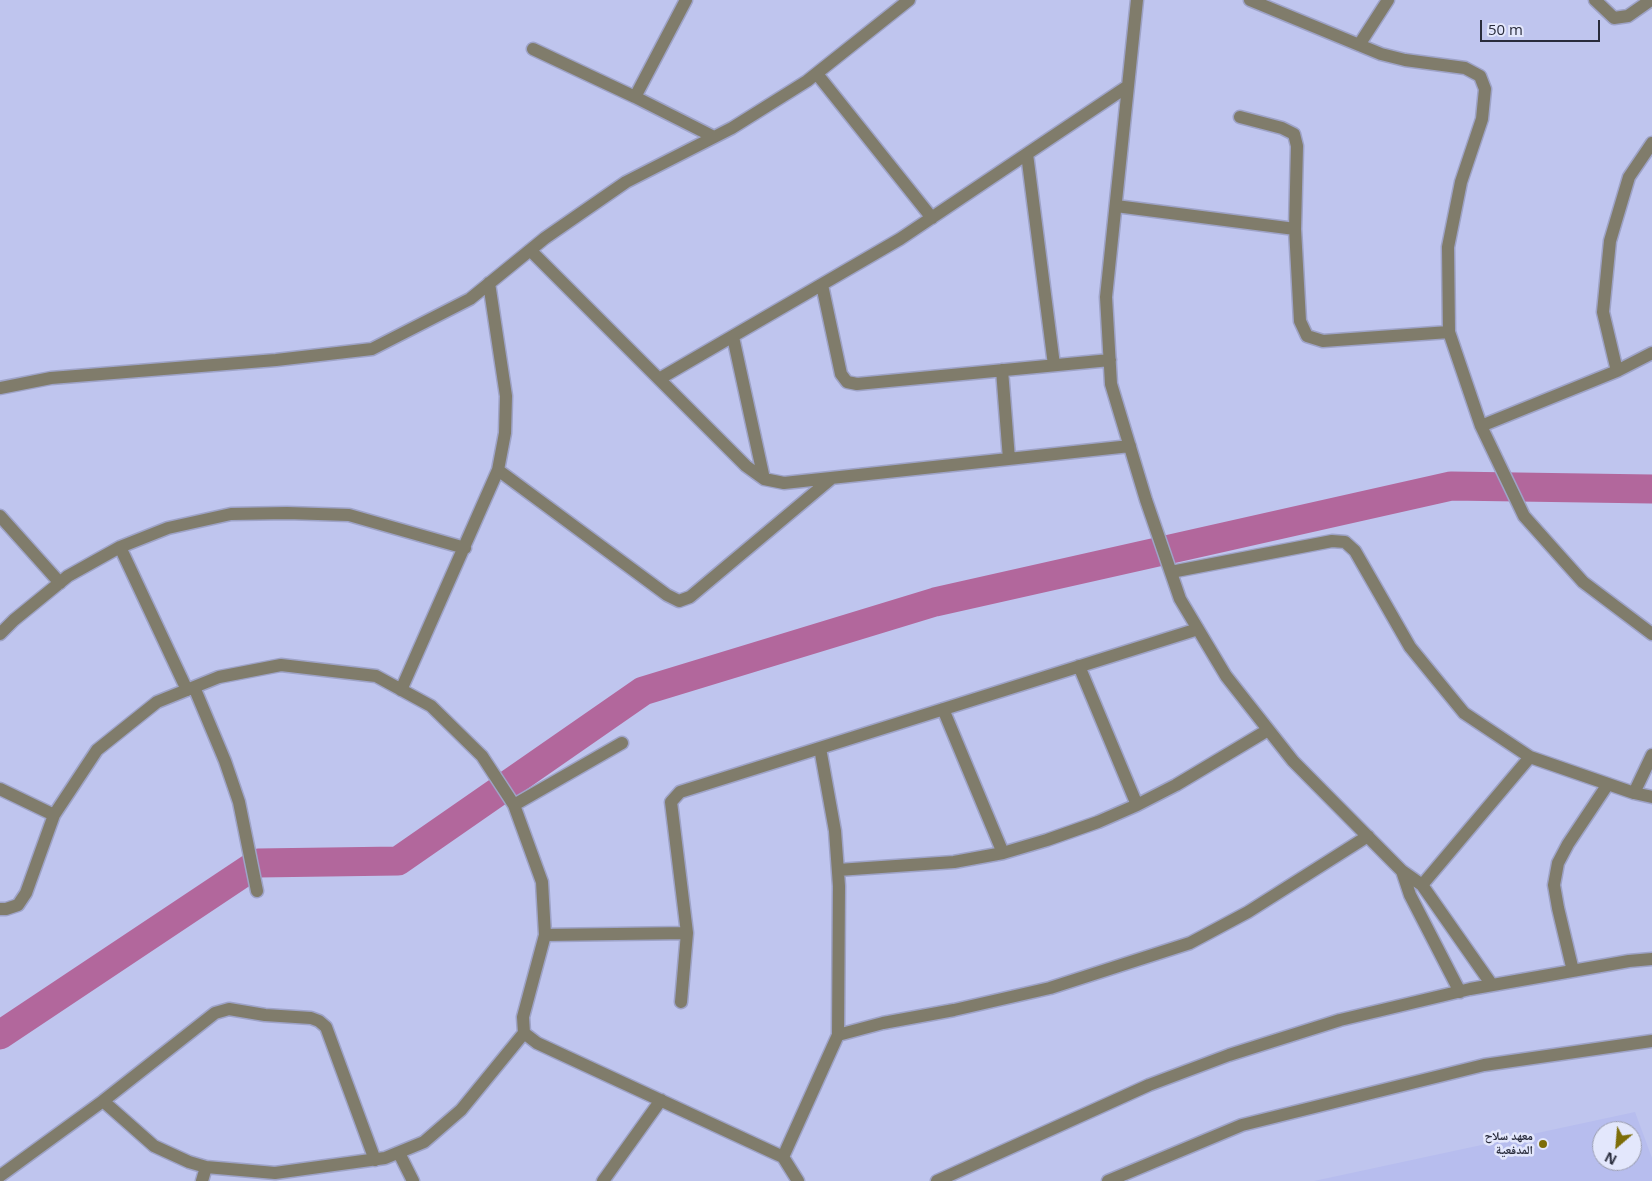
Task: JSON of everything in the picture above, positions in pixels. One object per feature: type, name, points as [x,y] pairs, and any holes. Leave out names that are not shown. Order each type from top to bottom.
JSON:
[{"type":"street","points":[[635,97],[686,0]]},
{"type":"street","points":[[0,388],[51,378],[276,360],[372,349],[470,299],[530,250],[626,182],[740,123],[807,81],[910,0]]},
{"type":"street","points":[[1137,0],[1106,297],[1111,384],[1146,500],[1180,599],[1226,676],[1293,761],[1402,871],[1422,885],[1492,985]]},
{"type":"street","points":[[1250,0],[1381,54],[1405,60],[1465,68],[1480,76],[1485,89],[1482,119],[1461,182],[1448,247],[1449,332],[1481,426],[1524,516],[1583,582],[1652,634]]},
{"type":"street","points":[[1359,45],[1388,0]]},
{"type":"street","points":[[1595,0],[1614,18],[1628,16],[1651,0]]},
{"type":"street","points":[[533,49],[714,137]]},
{"type":"street","points":[[816,74],[932,218]]},
{"type":"street","points":[[659,379],[900,239],[1128,86]]},
{"type":"street","points":[[1240,117],[1282,128],[1294,134],[1297,146],[1295,229],[1300,321],[1307,336],[1323,341],[1449,332]]},
{"type":"street","points":[[1616,371],[1603,312],[1610,241],[1629,177],[1652,143]]},
{"type":"street","points":[[1027,154],[1054,365]]},
{"type":"street","points":[[1116,206],[1295,229]]},
{"type":"street","points":[[530,250],[746,466],[764,479],[784,483],[1130,446]]},
{"type":"street","points":[[402,690],[498,470],[505,433],[506,396],[489,283]]},
{"type":"street","points":[[822,285],[842,374],[846,382],[857,384],[1110,360]]},
{"type":"street","points":[[733,337],[764,479]]},
{"type":"street","points":[[1481,426],[1616,371],[1652,353]]},
{"type":"street","points":[[1002,370],[1009,459]]},
{"type":"street","points":[[498,470],[679,601],[690,597],[832,478]]},
{"type":"street","points":[[0,634],[14,620],[68,576],[120,548],[168,528],[231,514],[348,514],[465,548]]},
{"type":"street","points":[[0,516],[60,582]]},
{"type":"street","points":[[1171,572],[1332,541],[1345,542],[1355,551],[1410,647],[1464,713],[1530,756],[1634,793],[1652,797]]},
{"type":"street","points":[[120,548],[225,761],[239,802],[257,891]]},
{"type":"street","points":[[681,1002],[687,933],[671,802],[680,792],[1198,629]]},
{"type":"street","points":[[0,909],[18,905],[26,894],[54,815],[97,750],[157,702],[219,677],[281,665],[376,676],[431,706],[482,756],[514,805],[542,882],[545,935],[523,1017],[524,1033],[461,1110],[424,1142],[399,1153],[376,1160],[275,1173],[206,1167],[189,1162],[154,1146],[103,1101]]},
{"type":"street","points":[[1079,666],[1137,806]]},
{"type":"street","points":[[943,709],[1003,853]]},
{"type":"street","points":[[838,870],[954,862],[1003,853],[1098,822],[1137,806],[1268,730]]},
{"type":"street","points":[[514,805],[622,743]]},
{"type":"street","points":[[783,1157],[838,1035],[838,870],[835,831],[820,748]]},
{"type":"street","points":[[1634,793],[1652,755]]},
{"type":"street","points":[[1422,885],[1530,756]]},
{"type":"street","points":[[1573,971],[1554,885],[1558,863],[1568,844],[1608,784]]},
{"type":"street","points":[[0,789],[54,815]]},
{"type":"street","points":[[838,1035],[883,1023],[954,1010],[1050,988],[1190,943],[1248,912],[1368,836]]},
{"type":"street","points":[[1402,871],[1410,895],[1460,992]]},
{"type":"street","points":[[545,935],[687,933]]},
{"type":"street","points":[[937,1181],[1149,1085],[1229,1055],[1340,1020],[1492,985],[1652,958]]},
{"type":"street","points":[[0,1176],[103,1101],[215,1013],[229,1009],[265,1015],[311,1018],[319,1021],[326,1027],[376,1160]]},
{"type":"street","points":[[524,1033],[537,1043],[783,1157],[798,1181]]},
{"type":"street","points":[[1108,1181],[1242,1125],[1484,1065],[1652,1041]]},
{"type":"street","points":[[603,1181],[661,1100]]},
{"type":"street","points":[[399,1153],[413,1181]]},
{"type":"street","points":[[202,1181],[206,1167]]},
{"type":"shaded area","name":"معهد سلاح المدفعية","points":[[1635,1112],[1638,1121],[1593,1121]]},
{"type":"shaded area","name":"معهد سلاح المدفعية","points":[[1592,1121],[1592,1171],[1642,1171],[1642,1131],[1652,1158],[1652,1181],[1314,1181]]},
{"type":"waterway","points":[[0,1035],[258,863],[398,861],[643,691],[935,602],[1451,486],[1652,489]]},
{"type":"place","name":"معهد سلاح المدفعية","points":[[1543,1144]]}]
